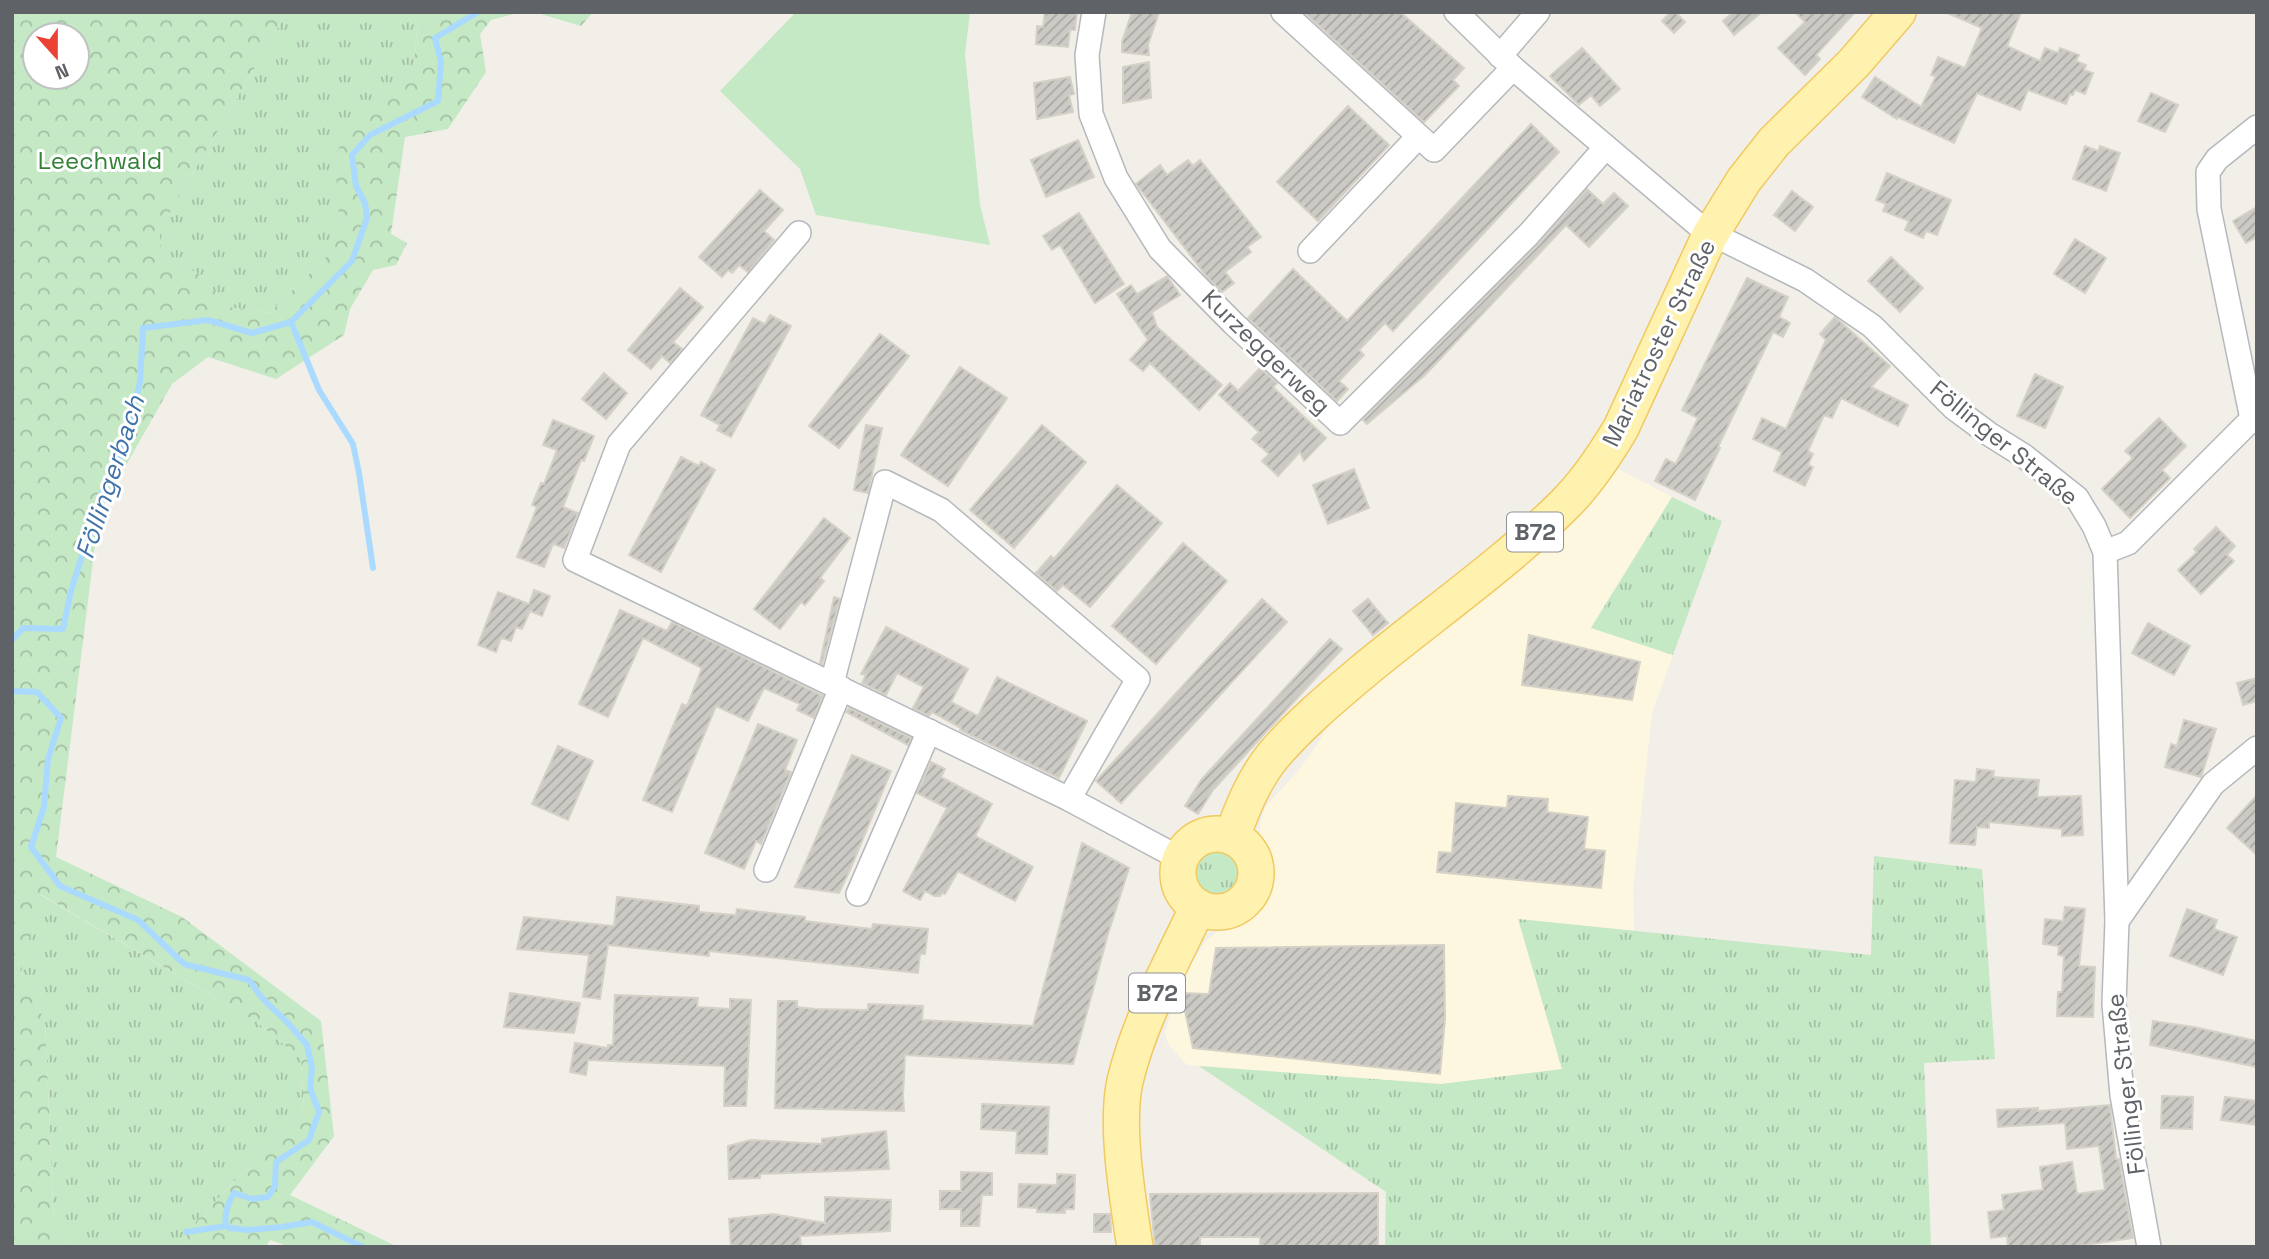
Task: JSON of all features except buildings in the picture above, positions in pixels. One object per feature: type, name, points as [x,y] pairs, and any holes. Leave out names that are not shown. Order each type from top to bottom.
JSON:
[{"type":"main road","name":"Mariatroster Straße","points":[[1231,837],[1244,805],[1271,758],[1314,713],[1510,553],[1566,503],[1583,484],[1622,428],[1710,234],[1744,180],[1774,142],[1838,79],[1898,12]]},
{"type":"main road","points":[[1207,835],[1231,837],[1243,844],[1251,854],[1255,866],[1255,880],[1250,893],[1240,904],[1227,911],[1212,912],[1198,907],[1187,899],[1180,886],[1178,873],[1181,859],[1187,848],[1207,835]]},
{"type":"main road","name":"B72","points":[[1135,1247],[1124,1156],[1122,1120],[1125,1082],[1146,1014],[1198,907]]},
{"type":"street","name":"Kurzeggerweg","points":[[1094,12],[1087,55],[1091,114],[1116,178],[1160,249],[1233,323],[1340,423],[1529,234],[1606,147]]},
{"type":"street","points":[[1283,12],[1434,150],[1506,62],[1538,12]]},
{"type":"street","points":[[1456,12],[1506,62],[1675,208],[1710,234]]},
{"type":"street","points":[[2105,552],[2128,543],[2254,417],[2209,209],[2208,172],[2217,159],[2257,127]]},
{"type":"street","points":[[1310,250],[1418,137]]},
{"type":"street","points":[[799,233],[619,444],[575,560],[1069,799],[1181,859]]},
{"type":"street","name":"Föllinger Straße","points":[[1710,234],[1805,280],[1872,326],[1954,408],[2024,456],[2077,498],[2094,526],[2105,552],[2117,921],[2114,1004],[2121,1084],[2149,1247]]},
{"type":"street","points":[[766,870],[837,686],[885,482],[941,510],[1138,679],[1069,799]]},
{"type":"street","points":[[858,894],[929,731]]},
{"type":"street","points":[[2117,921],[2213,784],[2257,748]]},
{"type":"shaded area","points":[[1614,467],[1672,497],[1591,627],[1673,655],[1652,713],[1633,889],[1634,931],[1519,920],[1562,1069],[1441,1084],[1187,1065],[1168,1044],[1165,1034],[1178,983],[1206,941],[1218,931],[1249,915],[1262,845],[1260,823],[1266,806],[1299,770],[1319,742],[1332,715]]},
{"type":"green space","name":"Leechwald","points":[[12,12],[287,12],[159,231],[162,255],[199,274],[229,307],[269,313],[325,259],[339,222],[335,154],[383,90],[401,82],[414,67],[417,27],[432,12],[521,12],[491,20],[480,34],[486,72],[448,129],[405,137],[391,234],[407,243],[396,265],[373,270],[350,309],[344,335],[276,379],[208,357],[172,384],[99,513],[56,857],[182,917],[321,1021],[334,1136],[290,1195],[398,1247],[290,1247],[270,1240],[266,1247],[187,1247],[186,1232],[304,1109],[301,1059],[257,1022],[40,894],[21,972],[45,1021],[54,1225],[74,1247],[12,1247]]},
{"type":"green space","points":[[287,12],[432,12],[417,27],[414,67],[401,82],[383,90],[336,154],[339,222],[325,259],[269,313],[229,307],[199,274],[161,255],[159,231]]},
{"type":"green space","points":[[534,12],[593,12],[581,26]]},
{"type":"green space","points":[[796,12],[970,12],[965,54],[980,205],[990,245],[816,215],[800,169],[720,91]]},
{"type":"green space","points":[[1672,497],[1722,521],[1673,655],[1591,628]]},
{"type":"green space","points":[[1215,844],[1232,849],[1242,858],[1246,870],[1245,882],[1239,893],[1230,901],[1218,904],[1198,895],[1187,878],[1206,846]]},
{"type":"green space","points":[[1874,856],[1982,869],[1995,1059],[1924,1063],[1931,1247],[1385,1247],[1386,1192],[1199,1066],[1441,1084],[1562,1069],[1518,919],[1871,955]]},
{"type":"green space","points":[[39,894],[257,1022],[301,1059],[304,1109],[186,1232],[187,1247],[74,1247],[54,1225],[45,1021],[21,972]]},
{"type":"waterway","name":"Föllingerbach","points":[[12,640],[23,628],[63,629],[71,591],[99,513],[102,491],[116,469],[130,425],[140,382],[143,328],[208,320],[252,333],[291,322],[352,261],[367,218],[365,203],[356,186],[352,155],[370,135],[438,101],[441,62],[435,38],[478,12]]},
{"type":"waterway","points":[[291,322],[319,390],[353,444],[373,568]]},
{"type":"waterway","name":"Föllingerbach","points":[[12,691],[37,692],[61,718],[48,759],[44,807],[31,847],[60,886],[138,920],[184,964],[249,980],[262,998],[307,1045],[312,1068],[310,1088],[319,1112],[309,1140],[276,1162],[275,1186],[268,1197],[252,1199],[234,1193],[227,1209],[226,1226],[248,1230],[312,1222],[363,1247]]},
{"type":"waterway","points":[[186,1232],[226,1226]]}]
